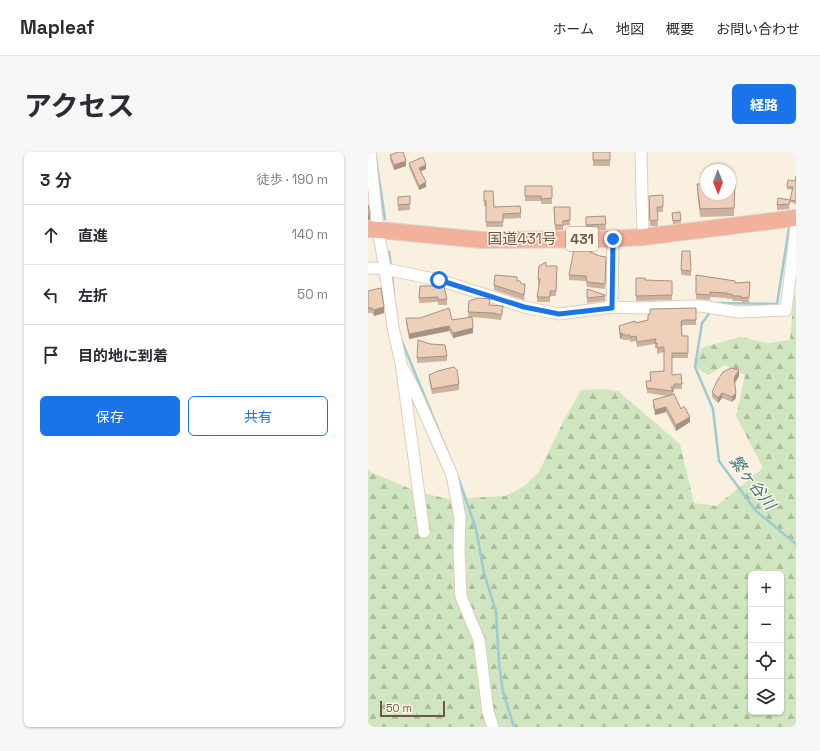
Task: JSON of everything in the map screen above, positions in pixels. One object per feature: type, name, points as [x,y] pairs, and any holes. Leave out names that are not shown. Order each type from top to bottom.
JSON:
[{"type":"highway","name":"国道431号","points":[[373,229],[482,240],[613,239],[643,237],[796,218]]},
{"type":"street","points":[[370,152],[373,229],[385,269],[393,328],[401,363],[424,532]]},
{"type":"street","points":[[641,152],[643,237]]},
{"type":"street","points":[[368,268],[385,269],[439,280],[524,307],[559,314],[612,308],[701,306],[738,312],[786,310],[796,227]]},
{"type":"street","points":[[612,308],[613,239]]},
{"type":"street","points":[[401,363],[452,475],[460,516],[459,550],[461,597],[479,640],[488,712],[493,727]]},
{"type":"green space","points":[[794,295],[796,295],[796,727],[368,727],[368,470],[418,492],[449,499],[505,496],[523,487],[539,472],[564,420],[581,390],[604,389],[618,391],[680,444],[694,503],[716,506],[763,468],[736,416],[745,375],[725,365],[708,375],[695,367],[701,348],[740,337],[768,343],[790,340]]},
{"type":"building","points":[[403,152],[406,161],[394,165],[390,155]]},
{"type":"building","points":[[593,152],[610,152],[610,160],[593,160]]},
{"type":"building","points":[[423,157],[426,165],[419,168],[426,182],[419,186],[409,163]]},
{"type":"building","points":[[796,176],[796,201],[790,200],[793,187],[787,187],[788,180],[795,181]]},
{"type":"building","points":[[697,184],[700,184],[700,200],[734,200],[734,208],[700,209]]},
{"type":"building","points":[[525,186],[552,186],[552,198],[541,199],[541,196],[525,196]]},
{"type":"building","points":[[484,191],[493,191],[494,207],[520,206],[521,213],[503,214],[503,222],[486,222],[486,201],[484,201]]},
{"type":"building","points":[[663,195],[663,207],[657,207],[658,220],[650,221],[649,196]]},
{"type":"building","points":[[410,196],[410,204],[398,205],[398,197]]},
{"type":"building","points":[[778,198],[790,200],[789,204],[777,205]]},
{"type":"building","points":[[554,207],[570,207],[570,220],[563,221],[563,225],[555,225]]},
{"type":"building","points":[[680,212],[681,220],[673,221],[672,213]]},
{"type":"building","points":[[605,216],[606,224],[586,225],[586,217]]},
{"type":"building","points":[[575,244],[592,244],[590,252],[606,257],[605,284],[587,282],[586,276],[569,275]]},
{"type":"building","points":[[682,251],[690,251],[691,271],[681,270]]},
{"type":"building","points":[[546,262],[546,266],[557,266],[556,291],[550,291],[550,297],[537,297],[540,279],[538,279],[539,266]]},
{"type":"building","points":[[495,275],[517,277],[517,281],[520,281],[521,284],[525,284],[524,295],[494,285]]},
{"type":"building","points":[[696,275],[735,281],[735,283],[750,282],[749,297],[742,298],[741,296],[733,296],[732,294],[727,293],[710,292],[710,295],[696,294]]},
{"type":"building","points":[[636,278],[645,278],[645,280],[672,281],[672,295],[636,296]]},
{"type":"building","points":[[420,286],[444,287],[447,299],[438,300],[438,297],[419,298]]},
{"type":"building","points":[[381,288],[384,307],[374,310],[372,308],[368,308],[368,291]]},
{"type":"building","points":[[587,289],[605,295],[605,296],[587,298]]},
{"type":"building","points":[[478,298],[490,299],[489,305],[503,306],[501,315],[493,313],[468,312],[469,301]]},
{"type":"building","points":[[449,308],[452,320],[472,317],[473,328],[453,333],[449,326],[409,334],[406,318],[420,318]]},
{"type":"building","points":[[696,308],[696,320],[681,321],[682,336],[688,336],[688,353],[672,353],[672,375],[681,374],[682,384],[674,384],[674,387],[671,387],[673,391],[647,388],[646,381],[651,381],[650,372],[664,371],[664,347],[657,348],[657,343],[655,343],[656,339],[637,342],[636,336],[630,337],[630,335],[620,334],[619,326],[635,321],[636,323],[648,320],[650,309]]},
{"type":"building","points":[[418,340],[430,344],[445,345],[447,356],[417,358]]},
{"type":"building","points":[[454,367],[457,370],[459,384],[432,389],[429,375]]},
{"type":"building","points":[[731,368],[739,370],[734,378],[736,393],[732,397],[722,393],[718,398],[712,392],[723,372]]},
{"type":"building","points":[[674,394],[681,409],[684,406],[690,417],[676,425],[666,407],[655,410],[653,400]]},
{"type":"waterway","points":[[376,158],[385,219]]},
{"type":"waterway","name":"繁ヶ谷川","points":[[717,304],[777,304],[789,228]]},
{"type":"waterway","points":[[389,252],[391,266]]},
{"type":"waterway","points":[[392,273],[394,296]]},
{"type":"waterway","name":"繁ヶ谷川","points":[[711,311],[702,323],[695,367],[713,409],[719,461],[756,511],[796,544]]},
{"type":"waterway","points":[[401,339],[450,458]]},
{"type":"waterway","points":[[458,477],[476,529],[484,573],[496,612],[499,663],[503,692],[514,727]]},
{"type":"route","points":[[439,280],[524,307],[559,314],[612,308],[613,239]]}]
